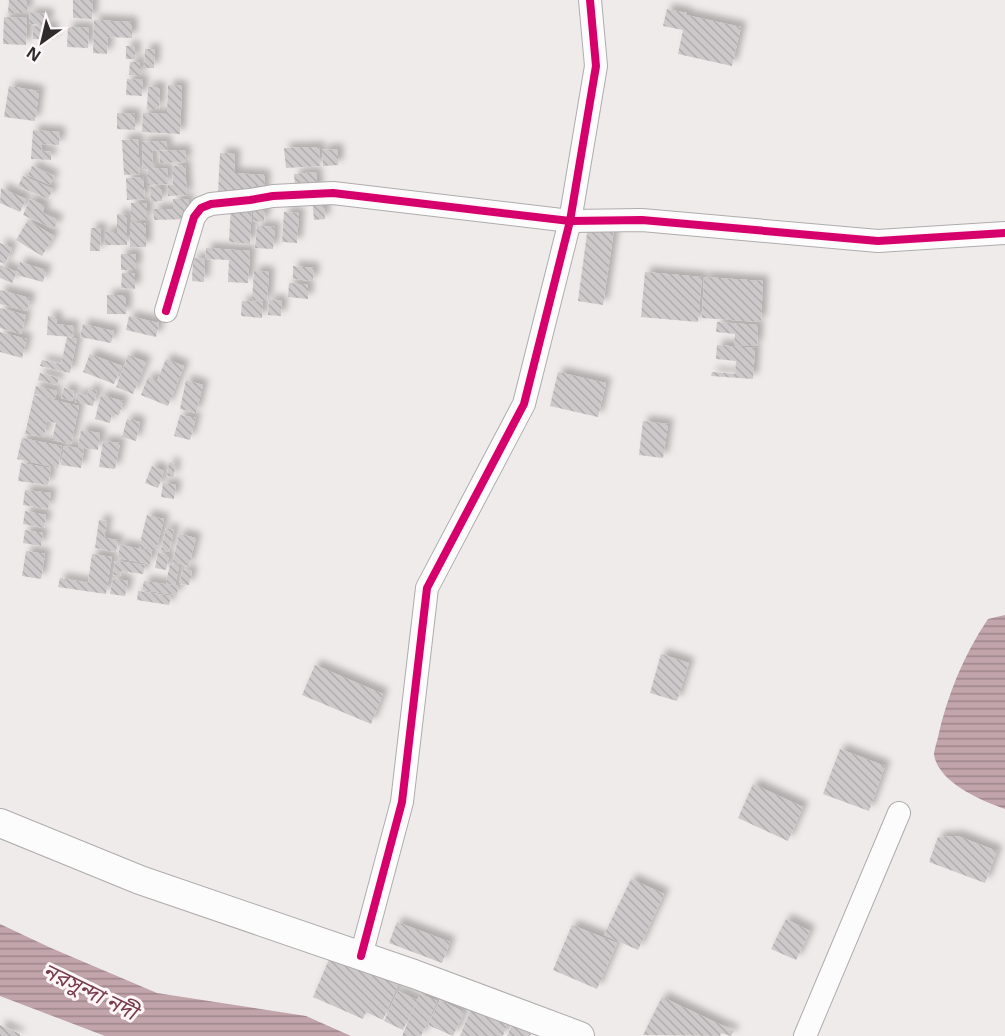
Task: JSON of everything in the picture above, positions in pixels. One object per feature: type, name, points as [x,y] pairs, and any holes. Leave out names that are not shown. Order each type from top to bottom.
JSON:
[{"type":"main road","points":[[0,823],[140,880],[361,956],[579,1036]]},
{"type":"street","points":[[361,956],[402,802],[427,588],[524,404],[570,220],[596,66],[590,0]]},
{"type":"street","points":[[166,311],[194,217],[206,205],[273,196],[333,193],[570,220],[642,220],[878,241],[1005,233]]},
{"type":"street","points":[[805,1036],[899,813]]},
{"type":"water","points":[[1005,615],[1005,809],[963,790],[944,774],[934,755],[951,691],[971,646],[988,619]]},
{"type":"water","name":"নরসুন্দা নদী","points":[[0,924],[157,993],[306,1016],[351,1036],[105,1036],[0,996]]},
{"type":"building","points":[[9,0],[27,0],[27,13],[8,13]]},
{"type":"building","points":[[73,0],[93,0],[92,19],[73,18]]},
{"type":"building","points":[[667,9],[741,27],[732,66],[678,54],[683,30],[663,26]]},
{"type":"building","points":[[30,13],[48,14],[48,24],[29,24]]},
{"type":"building","points":[[4,17],[27,18],[26,45],[3,44]]},
{"type":"building","points":[[94,20],[132,22],[132,38],[108,37],[107,54],[93,53]]},
{"type":"building","points":[[33,26],[53,27],[53,40],[33,39]]},
{"type":"building","points":[[68,27],[89,28],[88,48],[67,47]]},
{"type":"building","points":[[126,46],[135,46],[135,59],[126,59]]},
{"type":"building","points":[[145,49],[155,49],[154,68],[144,68]]},
{"type":"building","points":[[130,62],[140,62],[140,76],[129,75]]},
{"type":"building","points":[[127,79],[143,80],[142,96],[126,95]]},
{"type":"building","points":[[168,85],[182,86],[180,134],[142,132],[143,113],[167,114]]},
{"type":"building","points":[[9,86],[39,91],[35,121],[4,117]]},
{"type":"building","points":[[148,87],[160,87],[159,109],[147,109]]},
{"type":"building","points":[[117,113],[135,114],[135,130],[117,129]]},
{"type":"building","points":[[33,130],[60,132],[59,145],[42,144],[41,151],[51,152],[51,160],[31,159]]},
{"type":"building","points":[[138,139],[140,174],[124,175],[122,140]]},
{"type":"building","points":[[166,141],[167,150],[152,151],[153,169],[167,168],[168,184],[148,185],[148,169],[143,169],[142,142]]},
{"type":"building","points":[[319,147],[320,166],[286,168],[284,148]]},
{"type":"building","points":[[338,149],[338,165],[323,166],[322,150]]},
{"type":"building","points":[[185,150],[186,162],[160,163],[159,151]]},
{"type":"building","points":[[220,153],[235,154],[234,173],[265,175],[264,197],[218,194]]},
{"type":"building","points":[[185,165],[187,195],[168,196],[168,185],[173,185],[172,166]]},
{"type":"building","points":[[32,166],[54,176],[50,185],[28,175]]},
{"type":"building","points":[[316,172],[318,191],[296,194],[294,174]]},
{"type":"building","points":[[23,176],[53,189],[48,199],[18,186]]},
{"type":"building","points":[[143,177],[145,199],[127,200],[126,178]]},
{"type":"building","points":[[150,187],[162,187],[162,201],[151,202]]},
{"type":"building","points":[[1,188],[26,199],[20,212],[0,203]]},
{"type":"building","points":[[323,197],[325,219],[314,220],[312,198]]},
{"type":"building","points":[[30,199],[45,206],[42,213],[58,220],[54,229],[23,215]]},
{"type":"building","points":[[173,199],[188,199],[189,219],[154,220],[153,209],[174,209]]},
{"type":"building","points":[[131,203],[147,203],[147,220],[131,220]]},
{"type":"building","points":[[231,204],[252,205],[250,244],[229,242]]},
{"type":"building","points":[[254,205],[265,206],[264,222],[253,221]]},
{"type":"building","points":[[284,212],[299,213],[297,243],[282,242]]},
{"type":"building","points":[[117,214],[127,215],[127,245],[105,245],[105,232],[117,232]]},
{"type":"building","points":[[28,220],[54,236],[42,256],[16,240]]},
{"type":"building","points":[[130,223],[146,223],[146,247],[130,247]]},
{"type":"building","points":[[257,226],[275,227],[273,249],[255,248]]},
{"type":"building","points":[[588,226],[614,230],[603,305],[578,301]]},
{"type":"building","points":[[91,228],[101,228],[100,251],[90,251]]},
{"type":"building","points":[[0,243],[12,248],[5,264],[0,262]]},
{"type":"building","points":[[206,248],[250,251],[248,283],[228,282],[229,260],[205,259]]},
{"type":"building","points":[[121,254],[136,254],[136,270],[121,270]]},
{"type":"building","points":[[193,258],[205,259],[204,282],[192,281]]},
{"type":"building","points":[[20,262],[46,270],[43,282],[17,275]]},
{"type":"building","points":[[0,265],[17,272],[12,283],[0,278]]},
{"type":"building","points":[[293,266],[314,268],[313,281],[293,279]]},
{"type":"building","points":[[254,271],[269,272],[267,301],[252,300]]},
{"type":"building","points":[[645,272],[702,277],[698,322],[641,317]]},
{"type":"building","points":[[122,273],[135,273],[135,289],[121,288]]},
{"type":"building","points":[[704,277],[763,281],[761,322],[702,318]]},
{"type":"building","points":[[289,283],[308,285],[308,299],[288,297]]},
{"type":"building","points":[[0,290],[30,298],[27,311],[0,304]]},
{"type":"building","points":[[107,295],[126,295],[126,314],[107,314]]},
{"type":"building","points":[[269,300],[282,301],[281,316],[268,315]]},
{"type":"building","points":[[242,301],[263,302],[262,318],[241,316]]},
{"type":"building","points":[[0,308],[26,315],[21,334],[0,328]]},
{"type":"building","points":[[48,316],[57,317],[56,324],[74,326],[72,337],[47,335]]},
{"type":"building","points":[[129,316],[159,323],[156,337],[126,330]]},
{"type":"building","points":[[717,322],[758,325],[757,346],[734,345],[735,334],[716,332]]},
{"type":"building","points":[[83,324],[114,331],[111,343],[80,337]]},
{"type":"building","points":[[0,332],[27,339],[22,358],[0,352]]},
{"type":"building","points":[[67,337],[77,339],[70,373],[40,366],[42,360],[61,364]]},
{"type":"building","points":[[717,345],[755,348],[753,379],[711,376],[712,372],[735,374],[736,361],[716,359]]},
{"type":"building","points":[[90,354],[122,366],[114,384],[83,372]]},
{"type":"building","points":[[128,355],[146,362],[133,394],[116,387]]},
{"type":"building","points":[[166,359],[184,366],[168,406],[141,395],[148,377],[157,381]]},
{"type":"building","points":[[558,372],[606,383],[598,417],[550,406]]},
{"type":"building","points":[[40,373],[59,378],[57,385],[38,380]]},
{"type":"building","points":[[186,380],[203,385],[196,413],[180,409]]},
{"type":"building","points":[[36,386],[57,391],[55,399],[34,394]]},
{"type":"building","points":[[64,388],[74,391],[72,401],[61,398]]},
{"type":"building","points":[[89,389],[97,391],[93,406],[75,402],[77,394],[87,396]]},
{"type":"building","points":[[34,395],[79,406],[71,444],[52,440],[56,423],[47,421],[44,437],[25,434]]},
{"type":"building","points":[[101,395],[123,401],[119,415],[112,413],[110,423],[95,419]]},
{"type":"building","points":[[180,415],[196,418],[190,440],[174,436]]},
{"type":"building","points":[[127,419],[140,422],[136,441],[122,437]]},
{"type":"building","points":[[643,421],[668,424],[663,458],[639,455]]},
{"type":"building","points":[[81,430],[100,433],[98,450],[78,447]]},
{"type":"building","points":[[22,438],[62,446],[58,468],[17,459]]},
{"type":"building","points":[[103,441],[120,443],[115,469],[99,467]]},
{"type":"building","points":[[64,446],[84,449],[81,468],[61,465]]},
{"type":"building","points":[[169,462],[175,464],[174,477],[167,476]]},
{"type":"building","points":[[21,463],[51,468],[48,485],[18,481]]},
{"type":"building","points":[[152,466],[164,471],[158,488],[145,483]]},
{"type":"building","points":[[163,483],[176,485],[174,499],[161,497]]},
{"type":"building","points":[[25,490],[51,493],[48,509],[23,505]]},
{"type":"building","points":[[25,511],[46,515],[44,528],[23,524]]},
{"type":"building","points":[[147,515],[164,519],[156,551],[139,547]]},
{"type":"building","points":[[99,520],[107,521],[104,538],[118,540],[116,552],[95,548]]},
{"type":"building","points":[[166,528],[174,530],[169,552],[161,550]]},
{"type":"building","points":[[25,530],[43,533],[41,546],[23,543]]},
{"type":"building","points":[[179,534],[196,538],[189,566],[173,562]]},
{"type":"building","points":[[120,545],[152,551],[150,564],[118,558]]},
{"type":"building","points":[[26,551],[45,554],[41,579],[22,576]]},
{"type":"building","points":[[158,552],[169,555],[166,570],[155,568]]},
{"type":"building","points":[[92,554],[112,557],[106,594],[58,587],[60,578],[88,583]]},
{"type":"building","points":[[115,561],[145,565],[143,574],[121,571],[120,576],[113,575]]},
{"type":"building","points":[[170,564],[179,566],[175,585],[166,583]]},
{"type":"building","points":[[183,569],[192,571],[189,585],[179,584]]},
{"type":"building","points":[[113,578],[128,581],[125,596],[110,594]]},
{"type":"building","points":[[144,581],[178,586],[177,595],[142,590]]},
{"type":"building","points":[[138,591],[171,596],[169,605],[137,600]]},
{"type":"building","points":[[661,654],[689,663],[677,701],[650,693]]},
{"type":"building","points":[[315,665],[383,694],[371,724],[302,695]]},
{"type":"building","points":[[840,749],[885,766],[869,811],[823,794]]},
{"type":"building","points":[[753,784],[803,807],[788,841],[738,818]]},
{"type":"building","points":[[958,836],[997,851],[985,883],[929,862],[938,837]]},
{"type":"building","points":[[631,879],[664,894],[638,950],[604,935]]},
{"type":"building","points":[[786,919],[810,931],[796,960],[771,949]]},
{"type":"building","points":[[397,922],[450,942],[442,963],[389,943]]},
{"type":"building","points":[[572,925],[617,943],[597,989],[553,970]]},
{"type":"building","points":[[333,950],[400,979],[383,1020],[366,1012],[363,1019],[313,997]]},
{"type":"building","points":[[398,991],[417,1000],[403,1030],[384,1021]]},
{"type":"building","points":[[420,994],[437,1001],[421,1036],[402,1036]]},
{"type":"building","points":[[662,997],[734,1031],[731,1036],[721,1033],[720,1036],[643,1035]]},
{"type":"building","points":[[440,1000],[464,1012],[453,1036],[428,1025]]},
{"type":"building","points":[[471,1009],[507,1024],[503,1036],[460,1036]]},
{"type":"building","points":[[0,1025],[20,1034],[20,1036],[0,1036]]},
{"type":"building","points":[[512,1025],[531,1034],[530,1036],[507,1036]]},
{"type":"cycle path","points":[[361,956],[402,802],[427,588],[524,404],[570,221],[596,66],[590,0]]},
{"type":"cycle path","points":[[166,311],[194,217],[201,208],[211,204],[273,196],[333,193],[570,221],[642,220],[878,241],[1005,233]]}]
